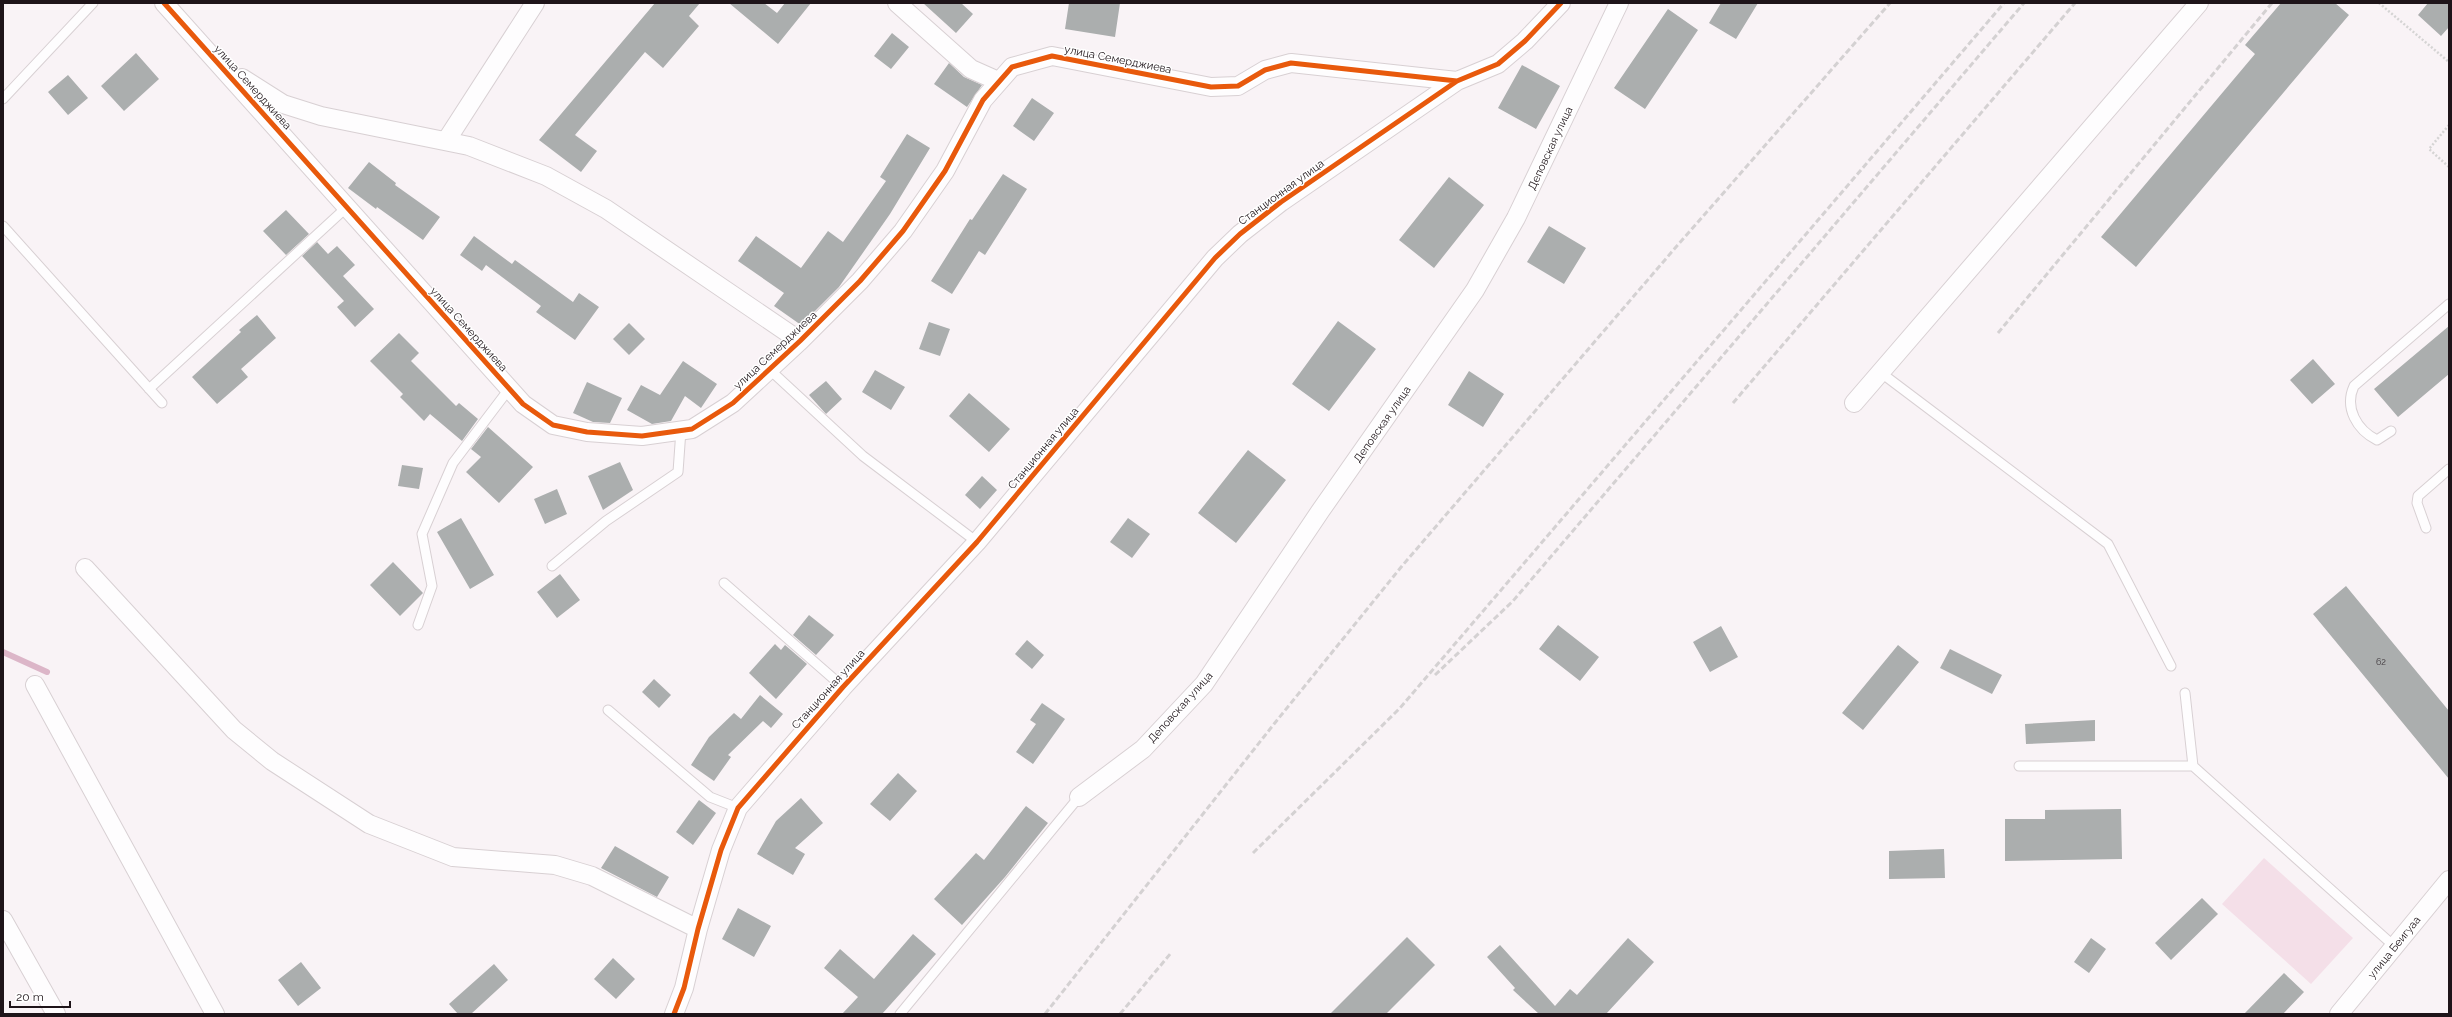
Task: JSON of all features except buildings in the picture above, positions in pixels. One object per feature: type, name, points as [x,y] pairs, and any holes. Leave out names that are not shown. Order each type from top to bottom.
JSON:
[{"type":"street","name":"улица Семерджиева","points":[[164,3],[348,206],[523,404],[553,425],[587,432],[642,436],[692,429],[733,403],[800,341],[860,281],[903,232],[945,171],[983,100],[998,81],[1012,67],[1052,56],[1211,87],[1238,86],[1265,70],[1290,63],[1457,81]]},
{"type":"street","points":[[446,141],[535,3]]},
{"type":"street","points":[[897,3],[972,69],[998,81]]},
{"type":"street","name":"Станционная улица","points":[[674,1014],[684,988],[698,929],[721,850],[738,808],[843,687],[977,542],[1225,249],[1281,202],[1457,81],[1498,64],[1525,41],[1561,3]]},
{"type":"street","name":"Деповская улица","points":[[1079,797],[1143,749],[1204,684],[1321,510],[1475,290],[1516,218],[1618,3]]},
{"type":"street","points":[[1854,403],[2199,3]]},
{"type":"street","points":[[201,44],[252,86],[283,104],[321,116],[469,146],[546,176],[606,209],[800,341]]},
{"type":"street","points":[[85,568],[234,730],[272,761],[369,824],[452,857],[555,865],[592,876],[698,929]]},
{"type":"street","points":[[36,685],[215,1014]]},
{"type":"street","name":"улица Беигуаа","points":[[2339,1014],[2449,880]]},
{"type":"street","points":[[3,920],[56,1014]]},
{"type":"lane","points":[[3,99],[93,3]]},
{"type":"lane","points":[[150,389],[348,206]]},
{"type":"lane","points":[[3,226],[162,403]]},
{"type":"lane","points":[[2391,431],[2377,440],[2366,434],[2356,423],[2349,397],[2354,386],[2449,304]]},
{"type":"lane","points":[[769,369],[863,456],[977,542]]},
{"type":"lane","points":[[1880,372],[2108,544],[2171,666]]},
{"type":"lane","points":[[418,625],[432,586],[422,534],[453,463],[509,389]]},
{"type":"lane","points":[[552,566],[606,521],[678,472],[681,430]]},
{"type":"lane","points":[[2426,528],[2417,504],[2418,496],[2449,469]]},
{"type":"lane","points":[[724,583],[843,687]]},
{"type":"lane","points":[[2185,694],[2193,766],[2394,946]]},
{"type":"lane","points":[[608,710],[710,797],[738,808]]},
{"type":"lane","points":[[2019,766],[2193,766]]},
{"type":"lane","points":[[900,1014],[1079,797]]},
{"type":"path","points":[[2379,3],[2449,62]]},
{"type":"path","points":[[2449,125],[2429,149],[2449,167]]},
{"type":"shaded area","points":[[2264,858],[2353,938],[2311,984],[2222,904]]},
{"type":"waterway","points":[[3,652],[47,672]]},
{"type":"railway","points":[[1045,1014],[1274,724],[1402,566],[1676,247],[1890,3]]},
{"type":"railway","points":[[1253,853],[1400,708],[2004,3]]},
{"type":"railway","points":[[1435,675],[1513,601],[2024,3]]},
{"type":"railway","points":[[1733,403],[2075,3]]},
{"type":"railway","points":[[1998,333],[2272,3]]},
{"type":"railway","points":[[1120,1014],[1171,953]]},
{"type":"cycle path","points":[[164,3],[523,404],[553,425],[587,432],[642,436],[692,429],[733,403],[800,341],[860,281],[903,231],[945,171],[983,100],[1012,67],[1052,56],[1211,87],[1238,86],[1265,70],[1291,63],[1457,81]]},
{"type":"cycle path","points":[[674,1014],[684,988],[698,929],[721,850],[738,808],[843,687],[977,542],[1215,258],[1240,234],[1281,202],[1457,81],[1498,64],[1525,41],[1561,3]]}]
